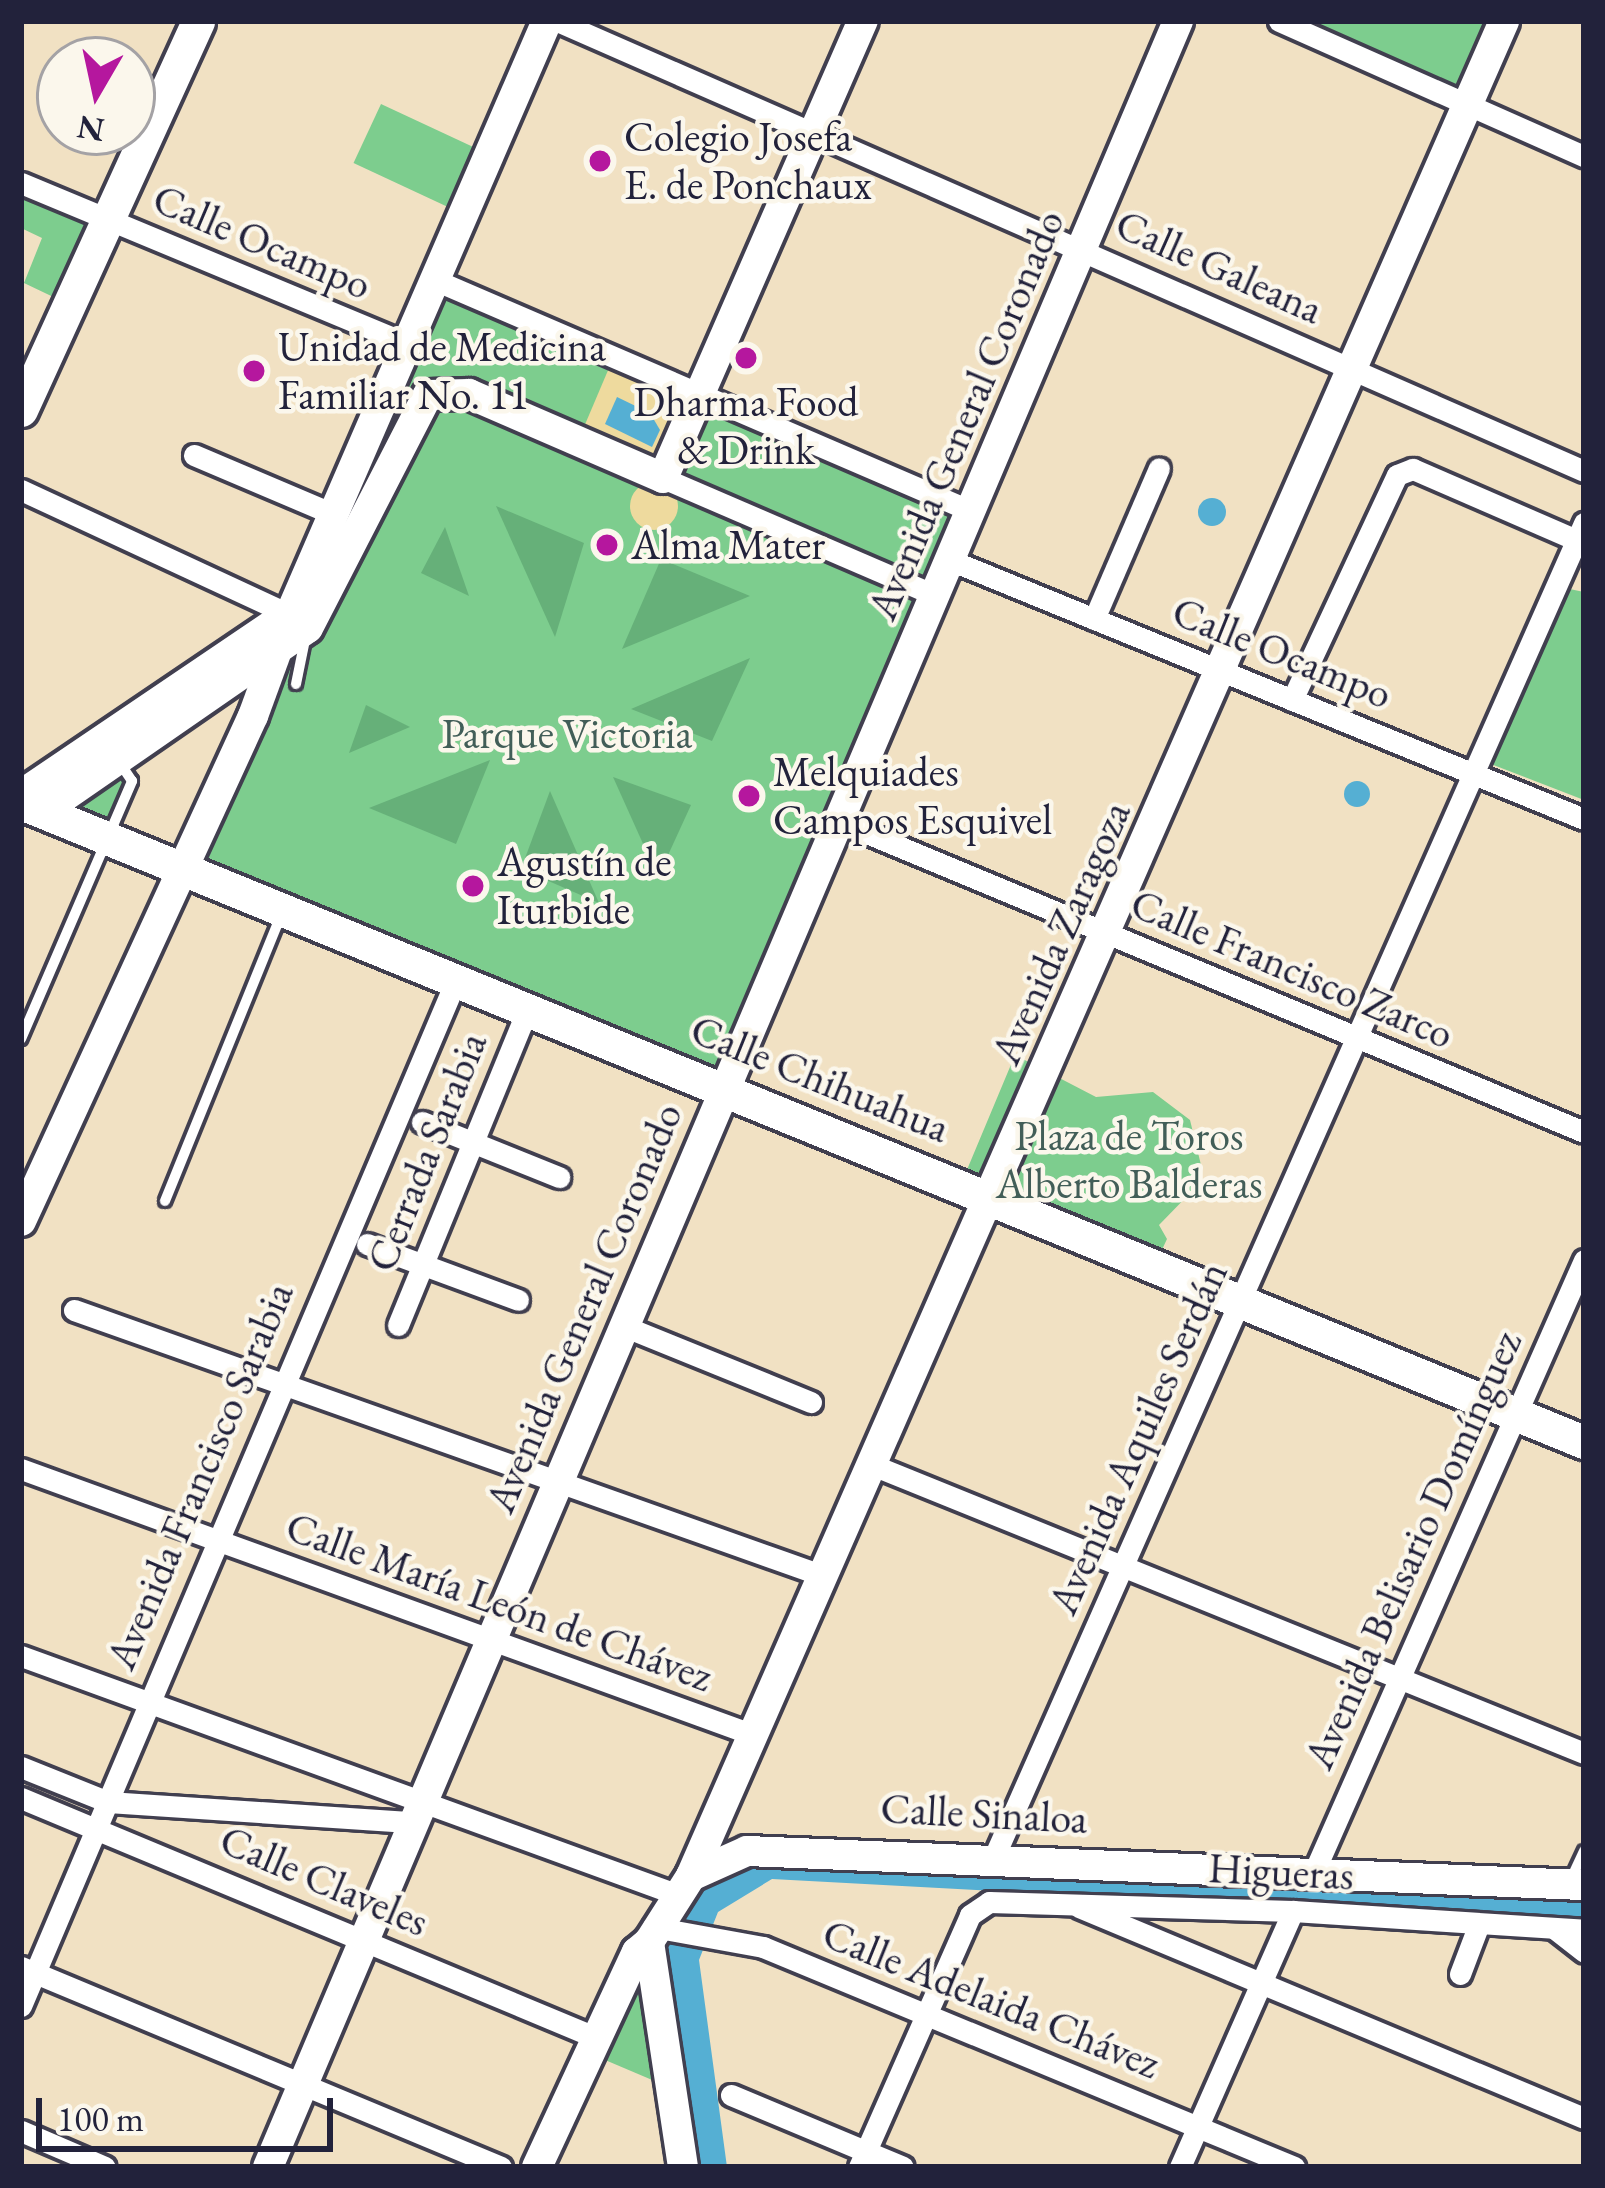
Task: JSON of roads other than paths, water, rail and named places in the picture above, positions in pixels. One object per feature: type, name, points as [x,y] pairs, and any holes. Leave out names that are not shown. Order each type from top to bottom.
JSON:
[{"type":"main road","points":[[21,410],[198,21]]},
{"type":"main road","points":[[25,814],[98,836]]},
{"type":"main road","name":"Calle Chihuahua","points":[[98,836],[457,978],[1584,1442]]},
{"type":"street","points":[[25,814],[300,620],[333,514],[547,21]]},
{"type":"street","name":"Calle Galeana","points":[[557,21],[1584,471]]},
{"type":"street","points":[[663,478],[863,21]]},
{"type":"street","name":"Avenida General Coronado","points":[[268,2167],[621,1325],[1178,21]]},
{"type":"street","points":[[1279,21],[1584,157]]},
{"type":"street","name":"Avenida Zaragoza","points":[[684,1885],[875,1466],[1504,21]]},
{"type":"street","name":"Calle Ocampo","points":[[21,183],[406,344]]},
{"type":"street","name":"Calle Ocampo","points":[[435,280],[971,512]]},
{"type":"street","points":[[21,1221],[184,871],[272,660],[300,620],[428,395],[469,394],[932,594]]},
{"type":"street","points":[[194,455],[333,514]]},
{"type":"street","points":[[1094,619],[1159,468]]},
{"type":"street","points":[[1292,700],[1397,475],[1413,469],[1580,532]]},
{"type":"street","points":[[21,490],[300,620]]},
{"type":"street","name":"Avenida Aquiles Serdán","points":[[994,1857],[1478,775],[1580,532]]},
{"type":"street","name":"Calle Ocampo","points":[[950,560],[1584,819]]},
{"type":"street","points":[[25,814],[119,762],[272,660]]},
{"type":"street","name":"Calle Francisco Zarco","points":[[838,821],[1584,1132]]},
{"type":"street","name":"Avenida Francisco Sarabia","points":[[21,2006],[28,1970],[97,1828],[457,978]]},
{"type":"street","name":"Cerrada Sarabia","points":[[398,1325],[528,1008]]},
{"type":"street","points":[[422,1122],[559,1177]]},
{"type":"street","points":[[367,1244],[518,1300]]},
{"type":"street","name":"Avenida Belisario Domínguez","points":[[1314,1872],[1584,1260]]},
{"type":"street","points":[[74,1310],[824,1576]]},
{"type":"street","points":[[621,1325],[811,1402]]},
{"type":"street","points":[[875,1466],[1584,1753]]},
{"type":"street","name":"Calle María León de Chávez","points":[[21,1469],[754,1735]]},
{"type":"street","points":[[21,1655],[150,1702],[417,1812],[684,1885]]},
{"type":"street","name":"Calle Claveles","points":[[21,1767],[108,1802],[417,1812]]},
{"type":"street","name":"Calle Claveles","points":[[21,1798],[597,2038]]},
{"type":"street","name":"Calle Sinaloa","points":[[656,1933],[684,1885],[748,1851],[797,1847],[1576,1884]]},
{"type":"street","name":"Higueras","points":[[926,2015],[970,1915],[1003,1900],[1293,1911],[1584,1930]]},
{"type":"street","points":[[1068,1902],[1584,2118]]},
{"type":"street","points":[[1180,2167],[1293,1911]]},
{"type":"street","points":[[1460,1974],[1479,1924]]},
{"type":"street","points":[[1555,1929],[1584,1952]]},
{"type":"street","points":[[537,2167],[637,1952],[656,1933]]},
{"type":"street","points":[[656,1933],[683,2167]]},
{"type":"street","name":"Calle Adelaida Chávez","points":[[656,1933],[763,1947],[1294,2167]]},
{"type":"street","points":[[28,1970],[501,2167]]},
{"type":"street","points":[[862,2159],[926,2015]]},
{"type":"street","points":[[731,2095],[862,2159],[903,2167]]},
{"type":"street","points":[[21,2131],[105,2167]]},
{"type":"lane","points":[[296,684],[300,620]]},
{"type":"lane","points":[[21,1039],[98,836],[132,781],[119,762]]},
{"type":"lane","points":[[165,1201],[284,910]]},
{"type":"lane","points":[[1576,1884],[1584,1851]]},
{"type":"water","points":[[617,397],[650,413],[660,430],[652,447],[605,424]]},
{"type":"water","points":[[1212,498],[1222,502],[1226,512],[1222,522],[1212,526],[1202,522],[1198,512],[1202,502]]},
{"type":"water","points":[[1357,781],[1370,794],[1357,807],[1344,794]]},
{"type":"water","points":[[736,1864],[1584,1891],[1584,1923],[772,1879],[718,1912],[699,1960],[727,2167],[690,2167],[661,1947],[686,1895]]},
{"type":"place","name":"Colegio Josefa E. de Ponchaux","points":[[600,161]]},
{"type":"place","name":"Dharma Food & Drink","points":[[746,358]]},
{"type":"place","name":"Unidad de Medicina Familiar No. 11","points":[[254,371]]},
{"type":"place","name":"Alma Mater","points":[[607,545]]},
{"type":"place","name":"Melquiades Campos Esquivel","points":[[749,796]]},
{"type":"place","name":"Agustín de Iturbide","points":[[473,886]]},
{"type":"park label","name":"Parque Victoria","points":[[567,734]]},
{"type":"park label","name":"Plaza de Toros Alberto Balderas","points":[[1129,1160]]}]
